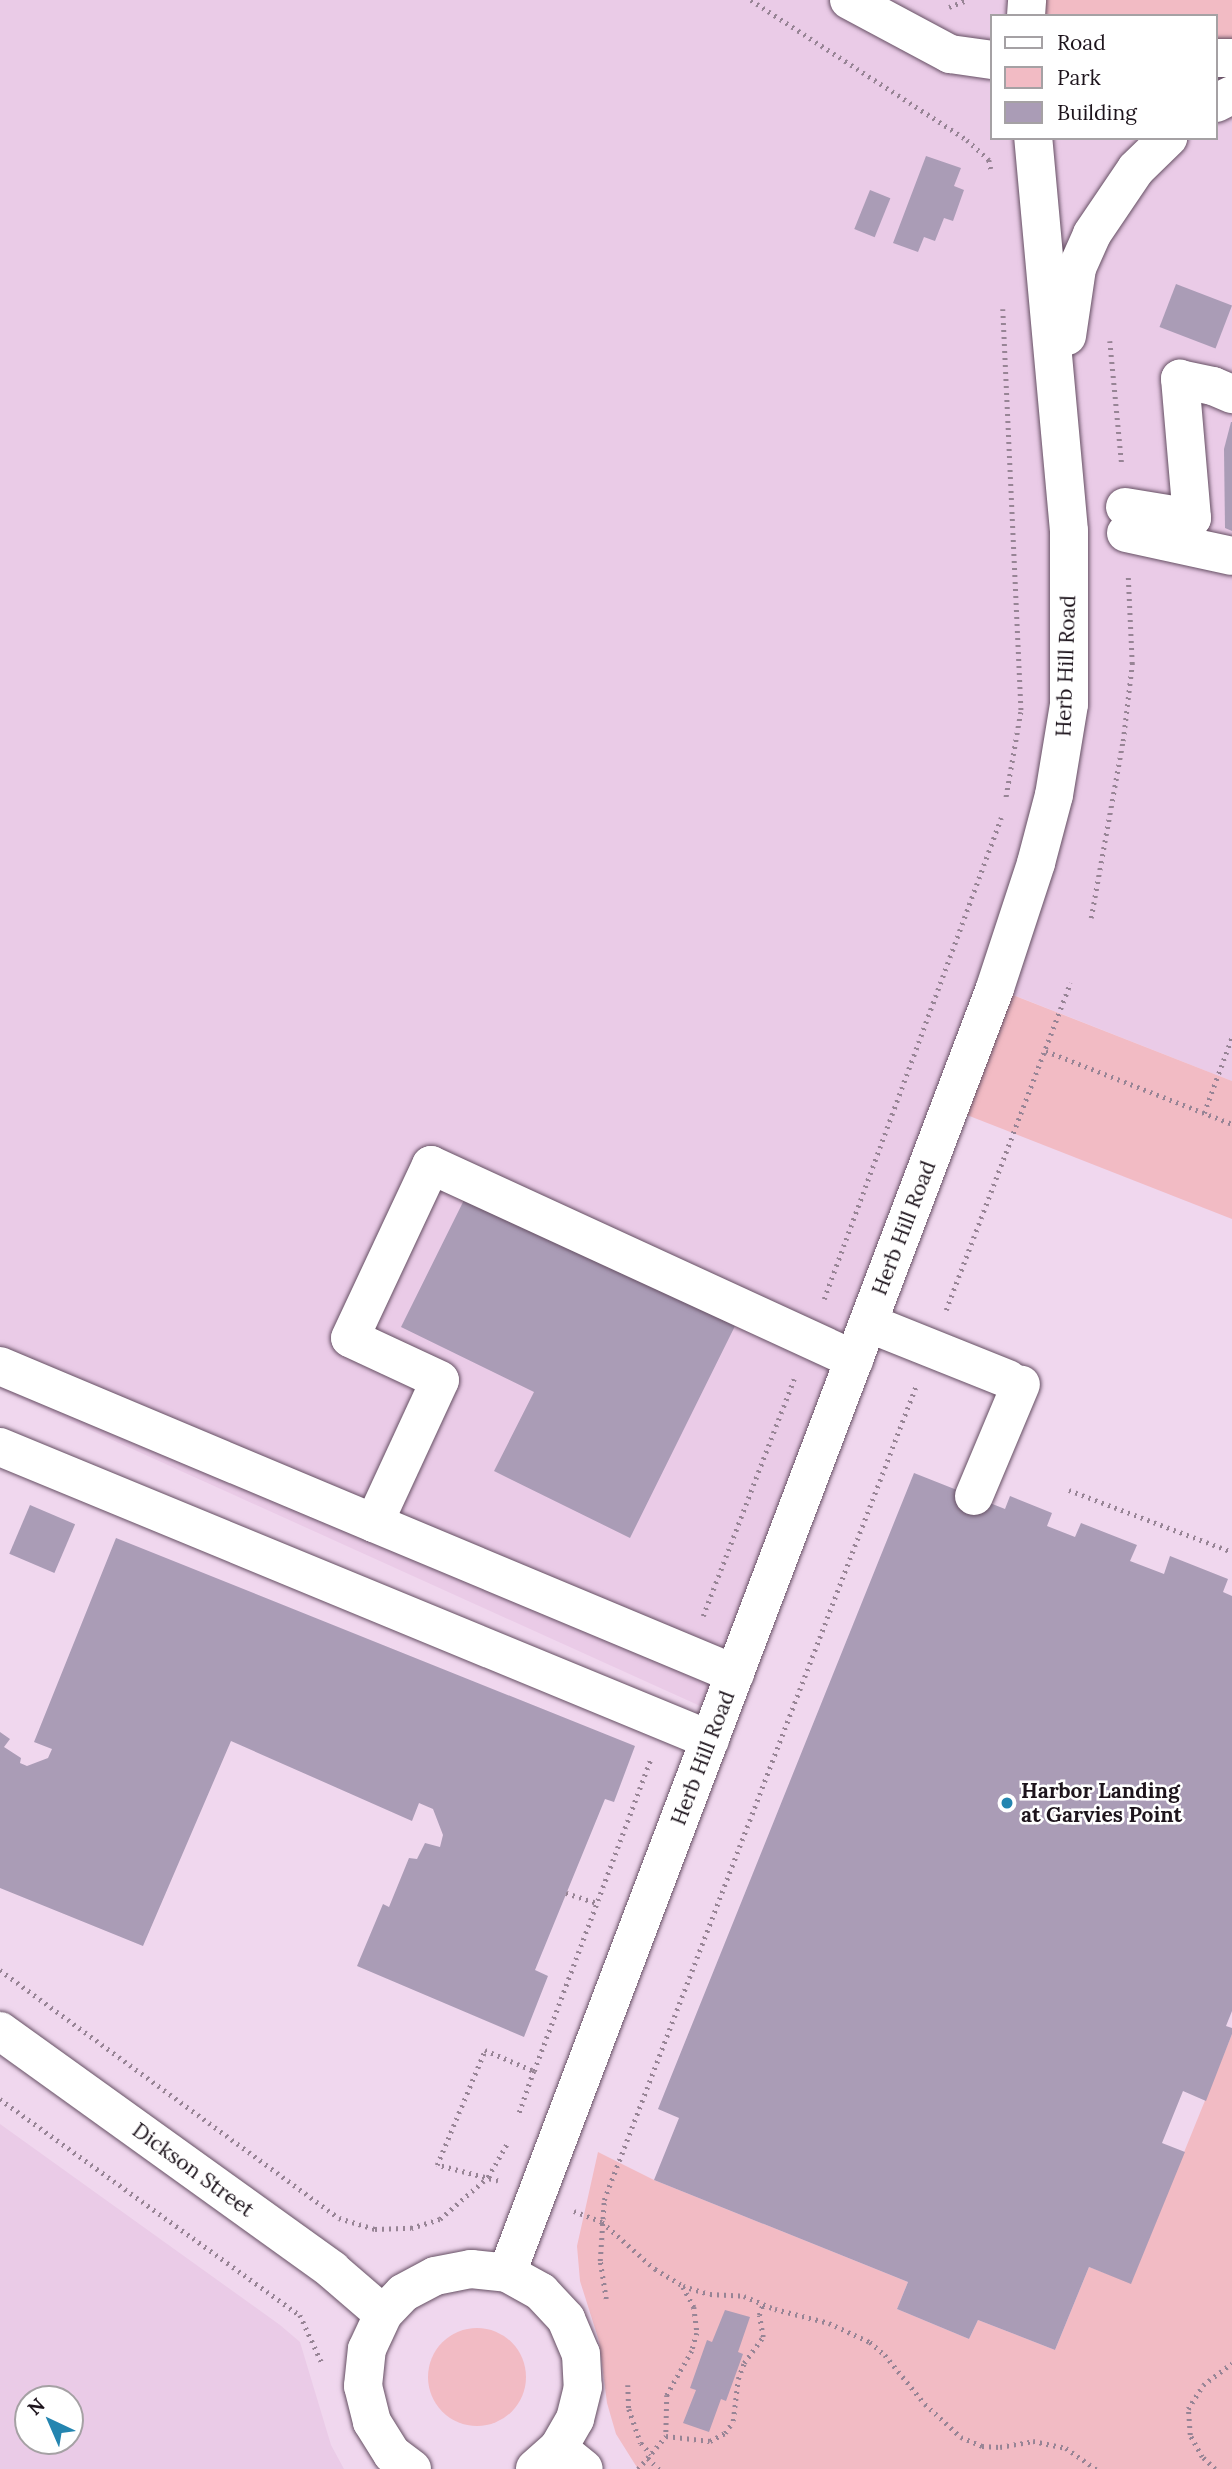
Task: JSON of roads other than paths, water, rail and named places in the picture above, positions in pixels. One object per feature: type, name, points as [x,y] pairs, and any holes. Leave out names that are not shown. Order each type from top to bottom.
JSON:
[{"type":"street","points":[[849,0],[950,54],[990,60]]},
{"type":"street","name":"Herb Hill Road","points":[[507,2273],[995,988],[1036,863],[1054,794],[1069,690],[1069,531],[1033,140]]},
{"type":"street","points":[[1058,390],[1077,268],[1092,234],[1136,169],[1166,140]]},
{"type":"street","points":[[1232,394],[1213,386],[1180,379],[1192,518],[1126,520],[1232,556]]},
{"type":"street","points":[[374,1523],[440,1380],[350,1338],[430,1165],[854,1360]]},
{"type":"street","points":[[868,1323],[1015,1381],[974,1496]]},
{"type":"street","points":[[0,1366],[735,1674]]},
{"type":"street","points":[[0,1447],[710,1740]]},
{"type":"street","name":"Dickson Street","points":[[0,2031],[332,2270],[383,2314]]},
{"type":"street","points":[[412,2469],[392,2454],[372,2422],[363,2386],[367,2348],[383,2314],[403,2293],[435,2276],[471,2269],[507,2273],[541,2291],[566,2319],[581,2354],[583,2387],[576,2419],[559,2462]]},
{"type":"place","name":"Harbor Landing at Garvies Point","points":[[1007,1803]]}]
